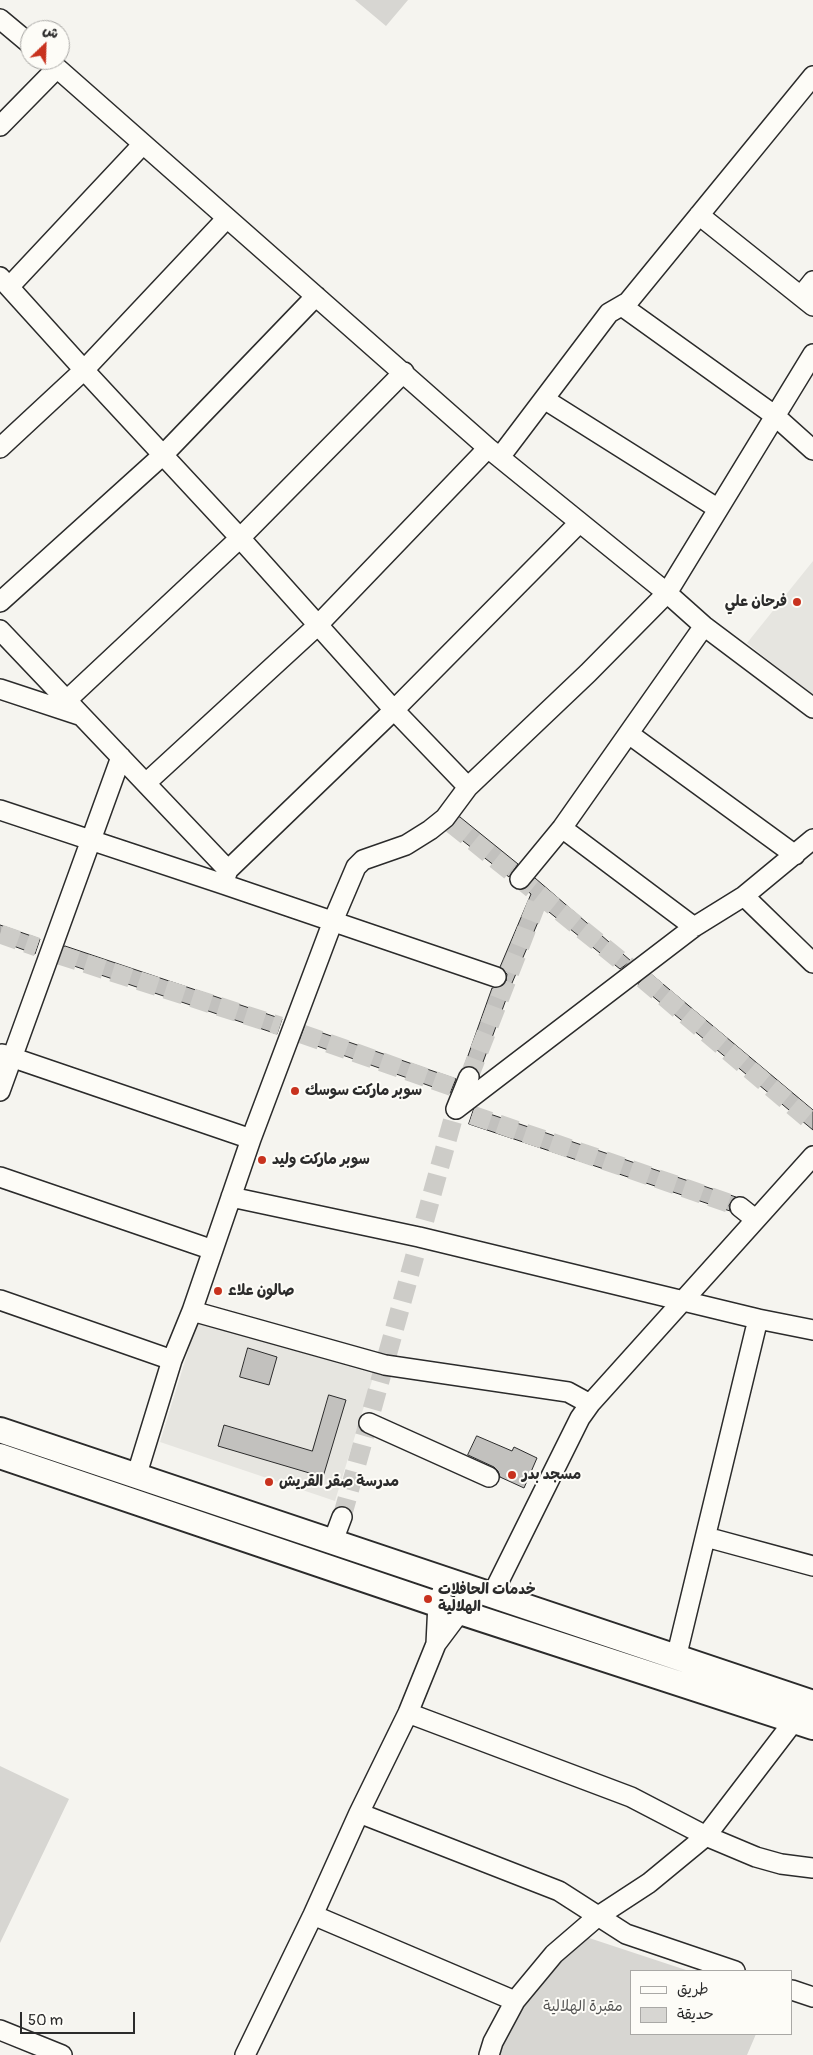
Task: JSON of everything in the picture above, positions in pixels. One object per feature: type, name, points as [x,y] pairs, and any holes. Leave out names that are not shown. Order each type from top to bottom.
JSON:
[{"type":"main road","points":[[0,1430],[813,1703]]},
{"type":"main road","points":[[0,1456],[460,1612],[804,1724]]},
{"type":"street","points":[[0,19],[20,36]]},
{"type":"street","points":[[0,126],[48,70]]},
{"type":"street","points":[[60,70],[494,453],[704,626],[813,708]]},
{"type":"street","points":[[146,783],[318,626],[494,453],[544,399],[610,313],[628,302],[813,76]]},
{"type":"street","points":[[143,144],[5,289],[164,454],[394,710],[468,787]]},
{"type":"street","points":[[699,215],[807,301],[813,281]]},
{"type":"street","points":[[0,448],[84,370],[227,218]]},
{"type":"street","points":[[0,602],[164,454],[316,296]]},
{"type":"street","points":[[622,306],[774,415],[813,450]]},
{"type":"street","points":[[136,1476],[172,1360],[192,1310],[251,1139],[291,1030],[356,867],[363,860],[418,840],[448,821],[468,787],[588,672],[666,593],[813,354]]},
{"type":"street","points":[[67,700],[240,538],[404,372]]},
{"type":"street","points":[[544,399],[717,508]]},
{"type":"street","points":[[226,877],[579,523]]},
{"type":"street","points":[[520,879],[562,828],[704,626]]},
{"type":"street","points":[[0,630],[146,783],[226,877]]},
{"type":"street","points":[[0,689],[82,716]]},
{"type":"street","points":[[629,734],[795,855]]},
{"type":"street","points":[[0,1091],[6,1055],[49,951],[121,758]]},
{"type":"street","points":[[0,810],[90,840],[226,877],[333,922],[496,977]]},
{"type":"street","points":[[562,828],[694,927]]},
{"type":"street","points":[[462,1085],[460,1114],[694,927],[744,896],[813,839]]},
{"type":"street","points":[[744,896],[813,963]]},
{"type":"street","points":[[6,1055],[251,1139]]},
{"type":"street","points":[[492,1595],[580,1418],[590,1404],[682,1299],[813,1156]]},
{"type":"street","points":[[0,1178],[213,1250]]},
{"type":"street","points":[[231,1197],[419,1237],[682,1299],[758,1319],[813,1330]]},
{"type":"street","points":[[740,1207],[756,1219]]},
{"type":"street","points":[[0,1300],[172,1360]]},
{"type":"street","points":[[192,1310],[385,1365],[568,1392],[590,1404]]},
{"type":"street","points":[[676,1658],[758,1319]]},
{"type":"street","points":[[369,1423],[489,1477]]},
{"type":"street","points":[[334,1541],[342,1518]]},
{"type":"street","points":[[706,1538],[813,1566]]},
{"type":"street","points":[[436,1644],[438,1603],[457,1584]]},
{"type":"street","points":[[245,2055],[408,1713],[436,1644],[460,1612],[457,1584]]},
{"type":"street","points":[[408,1713],[631,1796],[706,1836],[761,1859],[781,1864],[813,1868]]},
{"type":"street","points":[[489,2055],[493,2042],[515,2001],[554,1954],[597,1917],[649,1883],[706,1836],[804,1724]]},
{"type":"street","points":[[359,1813],[545,1885],[572,1898],[597,1917],[626,1934],[732,1970]]},
{"type":"street","points":[[313,1915],[515,2001]]},
{"type":"street","points":[[793,1990],[813,1997]]},
{"type":"street","points":[[0,2030],[62,2055]]},
{"type":"shaded area","name":"فرحان علي","points":[[813,561],[813,696],[747,643]]},
{"type":"shaded area","points":[[197,1322],[374,1374],[335,1501],[160,1442]]},
{"type":"green space","points":[[355,0],[408,0],[386,26]]},
{"type":"green space","points":[[0,1766],[69,1799],[0,1943]]},
{"type":"green space","name":"مقبرة الهلالية","points":[[580,1935],[686,1970],[630,1970],[630,2035],[756,2035],[747,2055],[494,2055],[503,2029]]},
{"type":"building","points":[[460,817],[518,864],[509,877],[449,830]]},
{"type":"building","points":[[535,878],[631,961],[620,969],[544,908],[512,983],[479,1073],[473,1066],[464,1067],[492,988],[499,988],[506,981],[507,974],[500,967],[531,894],[525,889]]},
{"type":"building","points":[[0,925],[40,939],[35,954],[0,941]]},
{"type":"building","points":[[65,946],[282,1019],[277,1034],[59,961]]},
{"type":"building","points":[[651,974],[813,1110],[813,1130],[638,984]]},
{"type":"building","points":[[305,1027],[456,1079],[450,1093],[300,1040]]},
{"type":"building","points":[[474,1109],[736,1197],[729,1205],[730,1211],[469,1124]]},
{"type":"building","points":[[248,1348],[277,1357],[269,1385],[240,1377]]},
{"type":"building","points":[[329,1395],[346,1400],[323,1477],[218,1446],[224,1425],[312,1451]]},
{"type":"building","name":"مسجد بدر","points":[[477,1436],[512,1451],[514,1447],[537,1458],[524,1488],[500,1477],[494,1467],[468,1455]]},
{"type":"tunnel","points":[[452,824],[631,969]]},
{"type":"tunnel","points":[[469,1077],[540,895]]},
{"type":"tunnel","points":[[0,934],[37,947]]},
{"type":"tunnel","points":[[59,955],[280,1026]]},
{"type":"tunnel","points":[[643,979],[813,1123]]},
{"type":"tunnel","points":[[302,1034],[453,1087]]},
{"type":"tunnel","points":[[472,1115],[740,1207]]},
{"type":"tunnel","points":[[342,1517],[453,1119]]},
{"type":"place","name":"فرحان علي","points":[[797,602]]},
{"type":"place","name":"سوبر ماركت سوسك","points":[[295,1091]]},
{"type":"place","name":"سوبر ماركت وليد","points":[[262,1160]]},
{"type":"place","name":"صالون علاء","points":[[218,1291]]},
{"type":"place","name":"مسجد بدر","points":[[512,1475]]},
{"type":"place","name":"مدرسة صقر القريش","points":[[269,1482]]},
{"type":"place","name":"خدمات الحافلات الهلالية","points":[[428,1599]]}]
